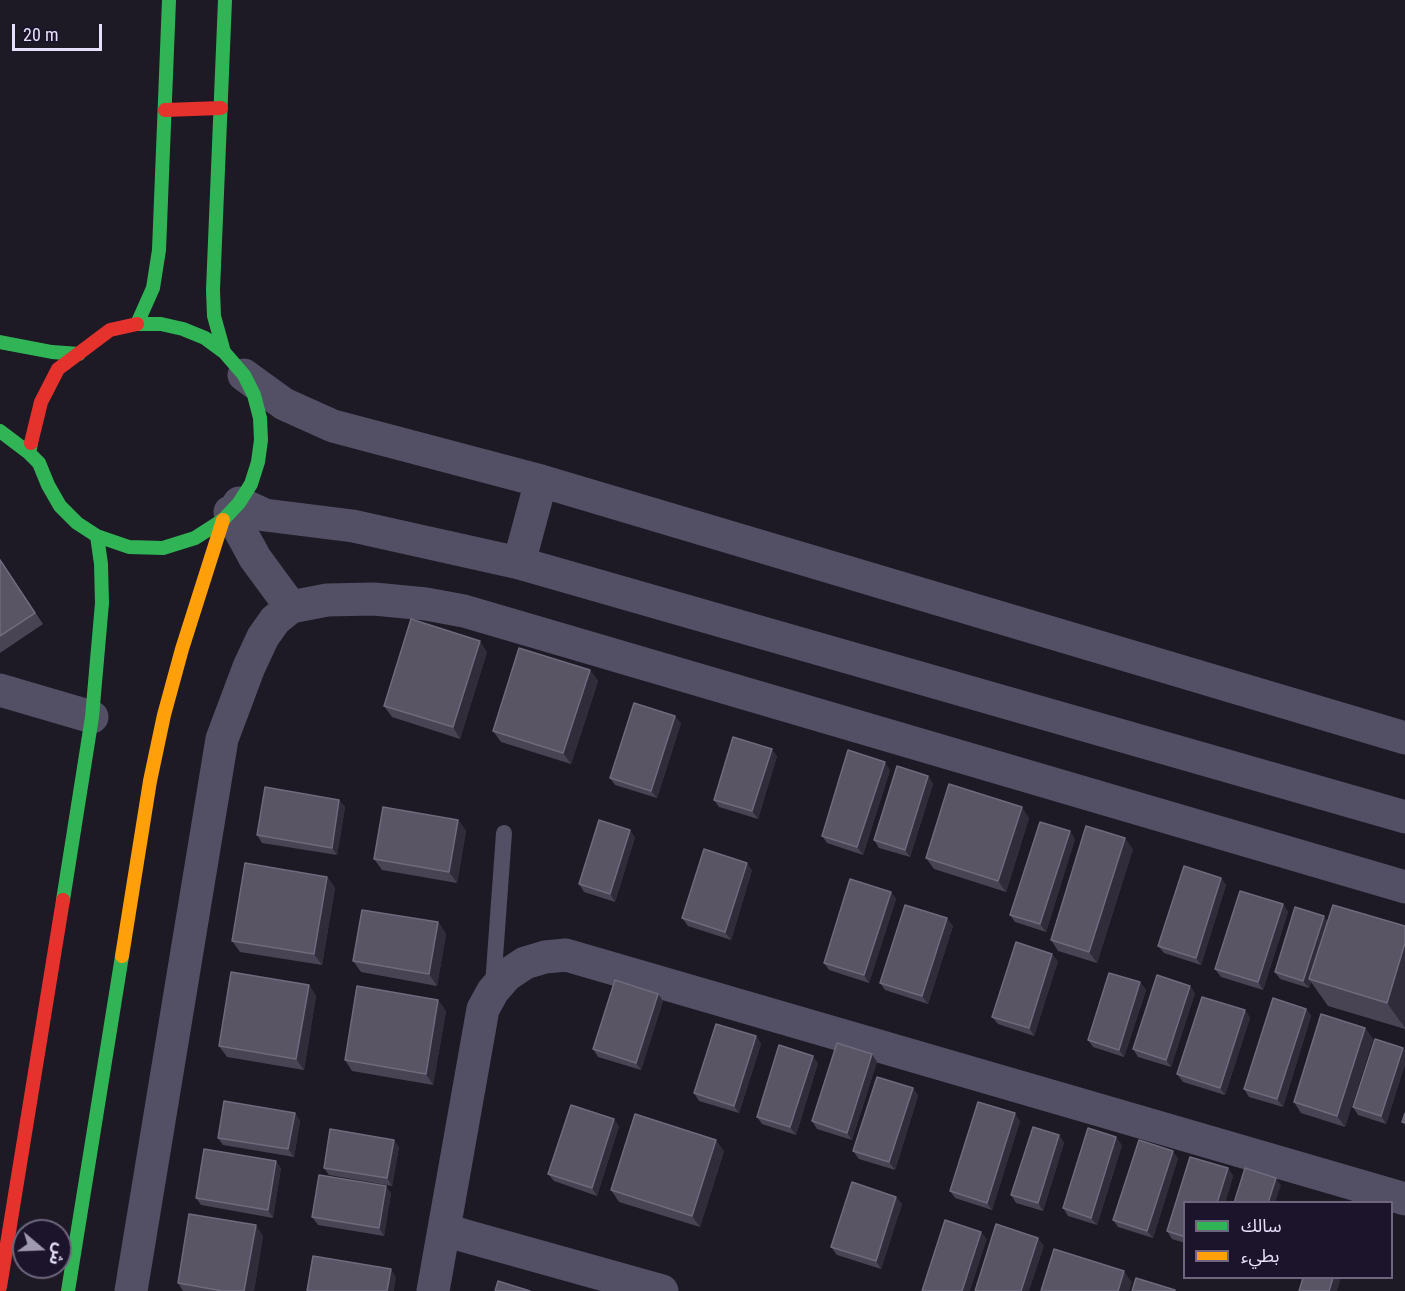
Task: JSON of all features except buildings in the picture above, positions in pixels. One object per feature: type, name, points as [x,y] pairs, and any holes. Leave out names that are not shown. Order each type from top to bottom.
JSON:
[{"type":"street","points":[[137,324],[153,288],[157,269],[169,0]]},
{"type":"street","points":[[68,1291],[150,781],[164,715],[182,649],[231,512],[251,483],[258,462],[261,440],[260,418],[254,396],[234,363],[214,316],[213,290],[225,0]]},
{"type":"street","points":[[165,110],[221,108]]},
{"type":"street","points":[[29,453],[41,402],[58,369],[110,330],[137,324],[161,324],[183,328],[205,338],[284,404],[333,426],[541,481],[1405,738]]},
{"type":"street","points":[[0,342],[52,352],[79,354]]},
{"type":"street","points":[[0,431],[39,463],[60,506],[77,523],[97,536],[129,547],[163,548],[195,538],[231,512],[353,526],[519,563],[1405,817]]},
{"type":"street","points":[[519,563],[541,481]]},
{"type":"street","points":[[231,512],[255,558],[291,607]]},
{"type":"street","points":[[0,1287],[92,717],[102,603],[101,564],[97,536]]},
{"type":"street","points":[[131,1291],[222,739],[249,667],[263,637],[275,620],[291,607],[327,600],[374,599],[426,604],[464,611],[1405,887]]},
{"type":"street","points":[[0,690],[92,717]]},
{"type":"street","points":[[433,1291],[483,1009],[493,991],[507,975],[525,963],[545,957],[566,955],[1405,1199]]},
{"type":"street","points":[[444,1230],[662,1291]]},
{"type":"lane","points":[[493,991],[504,833]]},
{"type":"traffic: fast","points":[[137,324],[153,288],[159,250],[169,0]]},
{"type":"traffic: fast","points":[[224,352],[214,316],[213,290],[225,0]]},
{"type":"traffic: fast","points":[[31,443],[29,453],[39,463],[60,506],[77,523],[97,536],[129,547],[163,548],[195,538],[223,520],[239,503],[251,484],[258,462],[261,440],[260,418],[254,395],[244,375],[224,352],[205,338],[183,329],[161,324],[137,324]]},
{"type":"traffic: fast","points":[[0,342],[52,352],[79,354]]},
{"type":"traffic: fast","points":[[0,431],[29,453]]},
{"type":"traffic: fast","points":[[63,900],[92,717],[102,603],[101,564],[97,536]]},
{"type":"traffic: fast","points":[[68,1291],[122,956]]},
{"type":"traffic: slow","points":[[122,956],[150,781],[164,715],[182,649],[223,520]]},
{"type":"traffic: jam","points":[[165,110],[221,108]]},
{"type":"traffic: jam","points":[[31,443],[41,402],[58,369],[110,330],[137,324]]},
{"type":"traffic: jam","points":[[0,1287],[63,900]]}]
